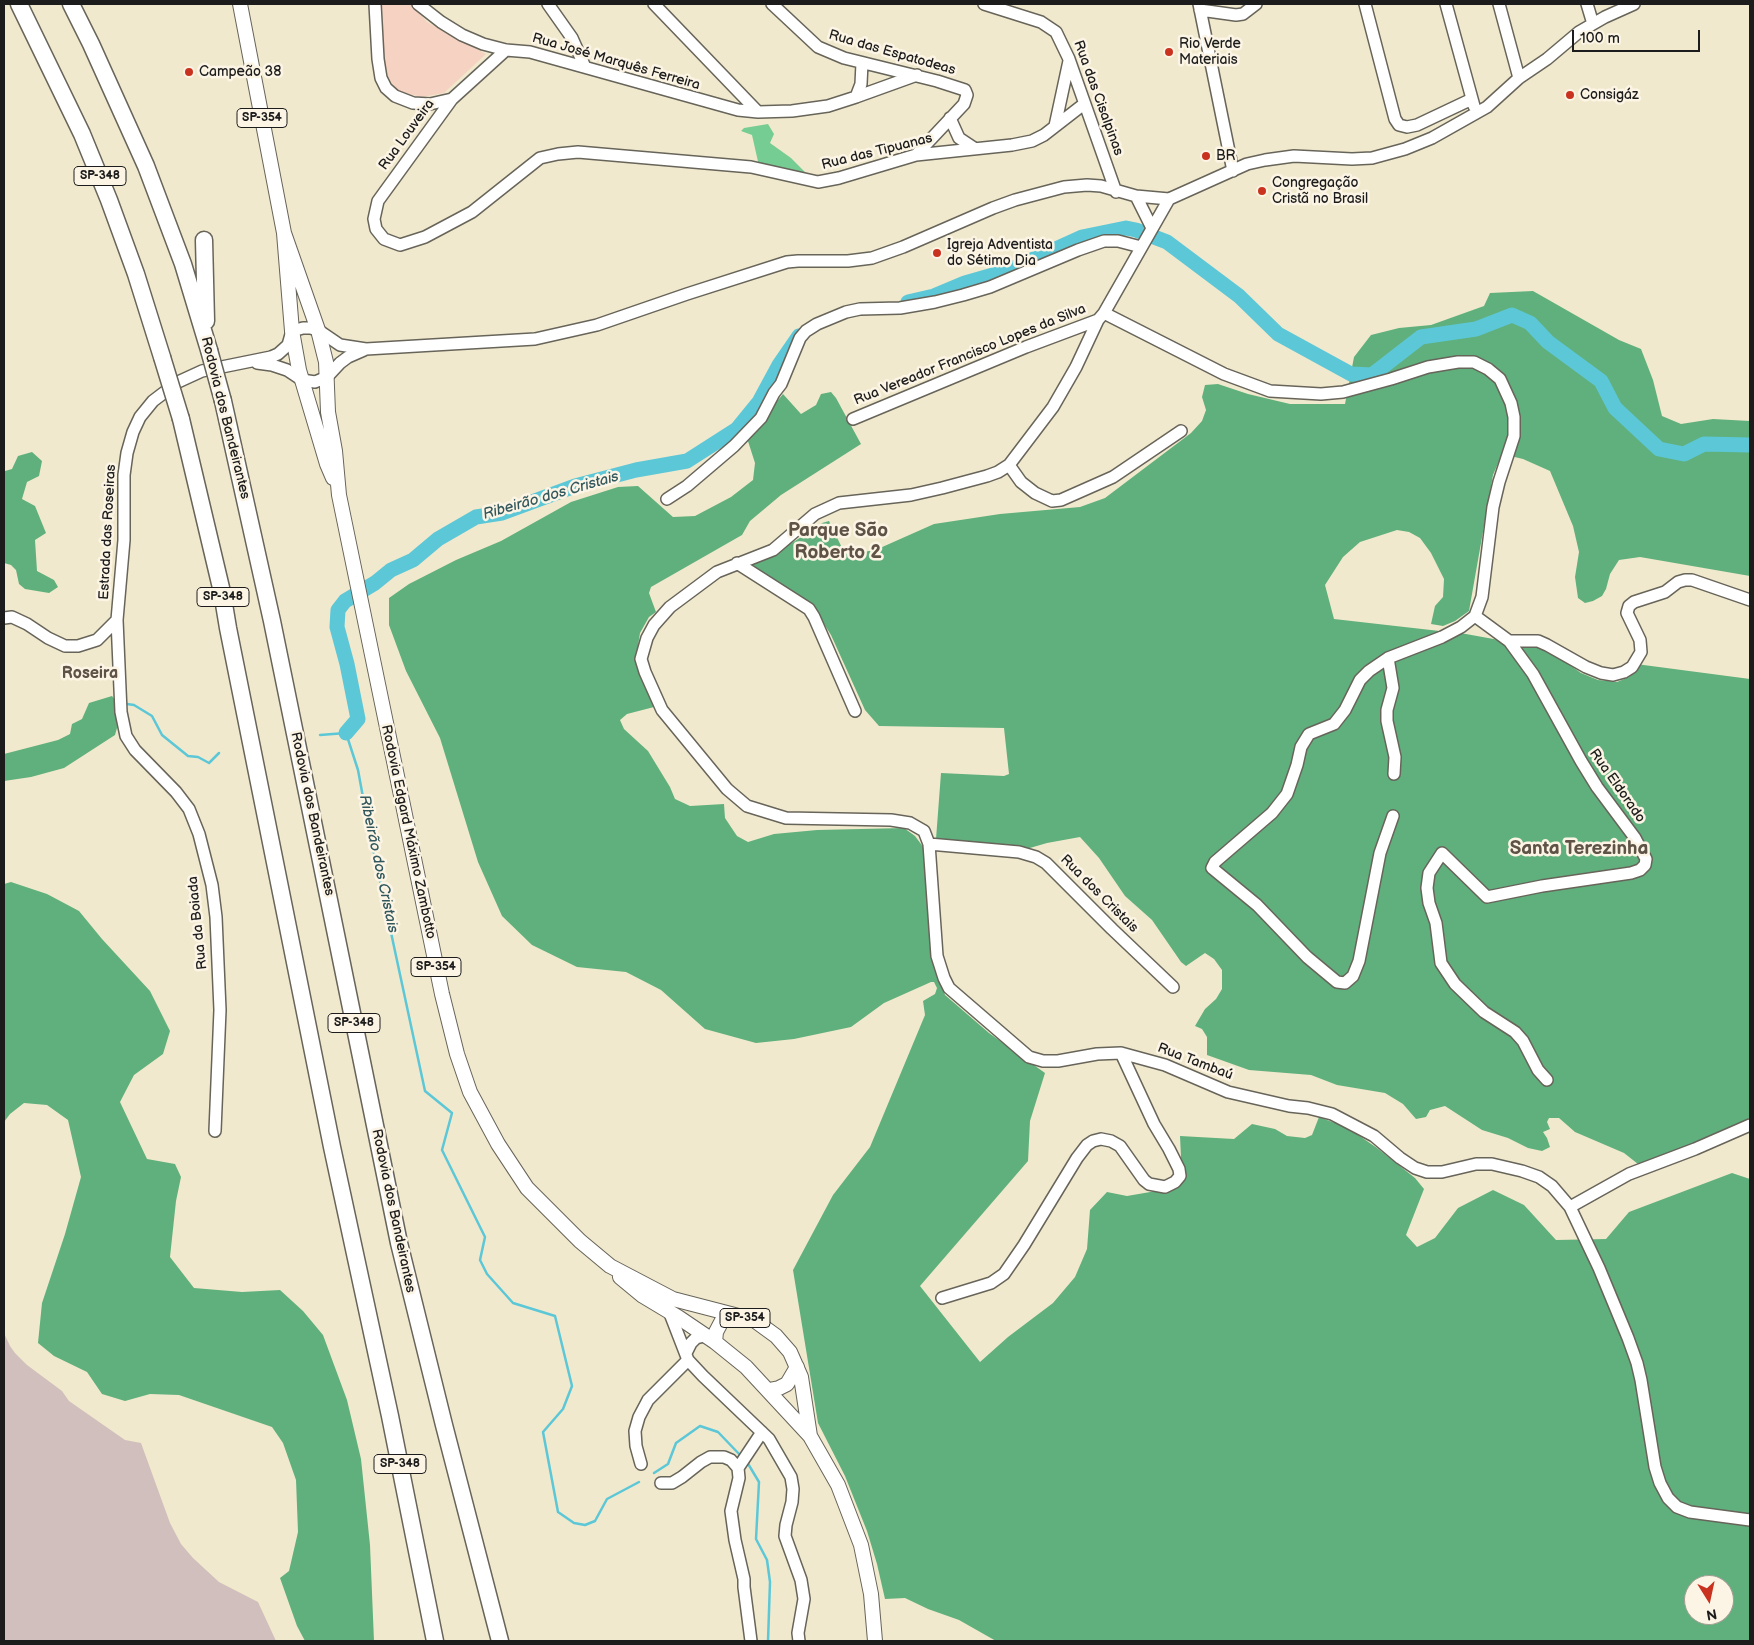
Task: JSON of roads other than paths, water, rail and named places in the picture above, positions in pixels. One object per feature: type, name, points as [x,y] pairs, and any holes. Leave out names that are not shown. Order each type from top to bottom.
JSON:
[{"type":"highway","name":"SP-348","points":[[19,4],[82,134],[109,200],[136,274],[181,419],[222,592],[332,1147],[386,1397],[435,1641]]},
{"type":"highway","name":"Rodovia dos Bandeirantes","points":[[71,4],[146,166],[183,264],[222,401],[270,612],[399,1243],[441,1416],[500,1641]]},
{"type":"highway","points":[[204,240],[208,348]]},
{"type":"main road","name":"Rodovia Edgard Máximo Zambotto","points":[[240,4],[284,233],[292,331],[302,380],[327,464],[339,495]]},
{"type":"main road","name":"Rodovia Edgard Máximo Zambotto","points":[[284,233],[318,330],[326,362],[328,412],[335,451],[339,495],[442,994],[457,1054],[470,1092],[502,1151],[527,1188],[580,1241],[610,1266],[632,1288],[710,1339],[746,1367],[810,1436],[838,1485],[862,1545],[871,1594],[875,1641]]},
{"type":"main road","name":"Rodovia Edgard Máximo Zambotto","points":[[610,1266],[672,1299],[754,1320],[776,1336],[790,1352],[797,1367],[805,1394],[810,1436]]},
{"type":"main road","points":[[710,1339],[726,1313]]},
{"type":"main road","points":[[769,1390],[780,1388],[787,1384],[797,1367]]},
{"type":"street","points":[[375,4],[378,59],[381,78],[386,88],[396,96],[413,103],[430,104],[452,99]]},
{"type":"street","name":"Rua José Marquês Ferreira","points":[[418,4],[462,35],[483,44],[506,50],[530,52],[724,108],[758,112],[809,109],[856,97],[917,75]]},
{"type":"street","points":[[548,4],[572,38],[585,67]]},
{"type":"street","points":[[654,4],[758,112]]},
{"type":"street","name":"Rua das Espatodeas","points":[[772,4],[818,47],[862,63],[917,75],[965,90],[966,100],[916,155]]},
{"type":"street","name":"Rua das Cisalpinas","points":[[984,4],[1041,22],[1052,28],[1061,39],[1116,192]]},
{"type":"street","points":[[1233,171],[1200,7],[1236,15],[1243,14],[1256,4]]},
{"type":"street","points":[[1365,4],[1395,119],[1399,125],[1407,127],[1417,125],[1472,99]]},
{"type":"street","points":[[1446,4],[1476,113]]},
{"type":"street","points":[[1500,4],[1519,78]]},
{"type":"street","points":[[1588,4],[1593,24]]},
{"type":"street","points":[[292,331],[310,328],[318,330],[340,345],[366,349],[517,341],[555,336],[621,318],[686,294],[787,262],[848,261],[872,258],[903,247],[993,208],[1041,192],[1064,187],[1101,186],[1116,192],[1136,196],[1169,199],[1247,164],[1282,156],[1352,159],[1383,156],[1432,138],[1487,107],[1519,78],[1547,59],[1579,32],[1634,4]]},
{"type":"street","name":"Rua Louveira","points":[[506,50],[452,99],[378,202],[374,219],[376,229],[384,239],[400,245],[425,237],[456,221],[487,201],[540,158],[558,154],[578,152],[751,167],[818,182]]},
{"type":"street","points":[[1055,126],[1069,59]]},
{"type":"street","points":[[856,97],[861,84],[862,63]]},
{"type":"street","name":"Rua das Tipuanas","points":[[818,182],[839,178],[916,155],[1012,145],[1032,141],[1044,135],[1084,104]]},
{"type":"street","points":[[950,118],[959,138],[974,148]]},
{"type":"street","points":[[1136,196],[1151,229]]},
{"type":"street","points":[[929,844],[924,831],[910,823],[892,820],[786,818],[747,806],[727,789],[662,710],[641,659],[643,648],[654,625],[670,607],[706,579],[737,563],[761,556],[773,550],[815,514],[828,508],[857,500],[911,495],[934,490],[987,476],[1009,465],[1053,407],[1076,368],[1101,317],[1169,199]]},
{"type":"street","points":[[667,499],[687,486],[734,446],[760,418],[781,384],[800,338],[806,331],[817,324],[846,312],[860,309],[900,308],[963,295],[990,287],[1104,241],[1142,245]]},
{"type":"street","points":[[1101,317],[1224,374],[1270,391],[1321,394],[1343,392],[1428,367],[1458,362],[1474,362],[1500,379],[1511,403],[1514,418],[1514,436],[1498,482],[1493,507],[1482,597],[1475,616],[1461,627],[1442,637],[1388,658],[1369,671],[1360,680],[1345,710],[1334,724],[1309,734],[1301,747],[1287,794],[1272,813],[1215,862],[1212,868],[1257,905],[1307,958],[1337,982],[1345,982],[1353,976],[1359,960],[1380,853],[1393,816]]},
{"type":"street","name":"Rua Vereador Francisco Lopes da Silva","points":[[854,419],[1101,317]]},
{"type":"street","name":"Estrada das Roseiras","points":[[117,620],[124,540],[124,475],[129,446],[140,417],[153,401],[178,382],[202,371],[278,354],[288,344],[292,331]]},
{"type":"street","points":[[302,380],[315,382],[327,377],[348,357],[366,349]]},
{"type":"street","name":"Estrada das Roseiras","points":[[242,362],[272,365],[287,370],[302,380]]},
{"type":"street","points":[[1009,465],[1021,482],[1035,493],[1052,501],[1061,500],[1113,477],[1181,431]]},
{"type":"street","points":[[737,563],[809,609],[855,711]]},
{"type":"street","points":[[1509,641],[1538,642],[1586,667],[1601,673],[1614,675],[1632,667],[1640,652],[1640,640],[1627,613],[1629,606],[1634,602],[1665,592],[1678,582],[1685,580],[1692,580],[1750,600]]},
{"type":"street","name":"Rua Eldorado","points":[[1475,616],[1509,641],[1541,687],[1597,787],[1635,838],[1646,859],[1645,865],[1640,870],[1487,897],[1442,853],[1429,873],[1427,888],[1429,903],[1436,923],[1442,963],[1455,984],[1469,998],[1484,1012],[1515,1032],[1523,1040],[1538,1070],[1547,1080]]},
{"type":"street","points":[[4,618],[12,617],[65,646],[78,646],[97,640],[117,620]]},
{"type":"street","name":"Rua da Boiada","points":[[117,620],[120,712],[126,736],[134,750],[176,792],[190,809],[199,834],[212,885],[216,917],[220,1010],[215,1131]]},
{"type":"street","points":[[1388,658],[1394,688],[1387,710],[1387,721],[1395,757],[1394,774]]},
{"type":"street","name":"Rua dos Cristais","points":[[929,844],[1018,852],[1041,860],[1056,871],[1112,929],[1173,987]]},
{"type":"street","name":"Rua Tambaú","points":[[929,844],[938,956],[949,988],[1029,1058],[1043,1061],[1058,1061],[1097,1054],[1121,1053],[1164,1065],[1228,1092],[1332,1114],[1374,1136],[1400,1158],[1416,1168],[1427,1172],[1442,1172],[1476,1164],[1500,1165],[1539,1177],[1552,1186],[1570,1207],[1599,1268],[1637,1363],[1655,1467],[1660,1483],[1668,1498],[1677,1507],[1690,1512],[1750,1520]]},
{"type":"street","points":[[942,1298],[991,1283],[1004,1274],[1077,1158],[1087,1145],[1093,1141],[1111,1141],[1120,1146],[1144,1180],[1149,1184],[1165,1187],[1175,1182],[1180,1176],[1179,1169],[1154,1124],[1121,1053]]},
{"type":"street","points":[[1570,1207],[1629,1174],[1695,1149],[1750,1124]]},
{"type":"street","points":[[669,1312],[687,1356],[702,1376],[769,1439],[791,1477],[793,1489],[792,1502],[785,1536],[801,1580],[804,1598],[798,1634],[799,1641]]},
{"type":"street","points":[[641,1464],[636,1446],[635,1431],[639,1417],[648,1400],[687,1356],[691,1343],[696,1338],[710,1339]]},
{"type":"street","points":[[738,1468],[762,1432]]},
{"type":"street","points":[[661,1483],[672,1483],[682,1478],[701,1462],[710,1458],[724,1457],[731,1460],[738,1468],[739,1478],[732,1511],[735,1540],[744,1579],[751,1641]]},
{"type":"waterway","name":"Ribeirão dos Cristais","points":[[908,302],[934,296],[965,283],[1007,271],[1082,237],[1126,228],[1167,242],[1239,296],[1278,334],[1351,374],[1372,375],[1421,337],[1476,329],[1512,315],[1530,323],[1548,342],[1601,381],[1615,408],[1659,449],[1684,454],[1704,444],[1750,445]]},
{"type":"waterway","name":"Ribeirão dos Cristais","points":[[346,733],[358,719],[347,664],[337,627],[338,610],[345,601],[375,583],[391,570],[413,560],[438,539],[476,517],[502,513],[575,486],[636,470],[687,461],[737,429],[759,402],[779,365],[799,336]]},
{"type":"waterway","points":[[127,704],[134,705],[152,716],[162,735],[188,756],[198,757],[209,763],[219,753]]},
{"type":"waterway","name":"Ribeirão dos Cristais","points":[[320,735],[346,733],[358,770],[425,1091],[452,1113],[442,1150],[485,1237],[480,1260],[487,1274],[513,1303],[555,1316],[572,1386],[563,1409],[543,1432],[558,1512],[574,1523],[585,1525],[595,1521],[607,1499],[639,1482]]},
{"type":"waterway","name":"Ribeirão dos Cristais","points":[[654,1473],[668,1464],[676,1443],[700,1426],[718,1432],[741,1456]]},
{"type":"waterway","name":"Ribeirão dos Cristais","points":[[747,1462],[759,1482],[756,1539],[767,1560],[770,1582],[768,1641]]},
{"type":"place","name":"Rio Verde Materiais","points":[[1169,52]]},
{"type":"place","name":"Campeão 38","points":[[189,72]]},
{"type":"place","name":"Consigáz","points":[[1570,95]]},
{"type":"place","name":"BR","points":[[1206,156]]},
{"type":"place","name":"Congregação Cristã no Brasil","points":[[1262,191]]},
{"type":"place","name":"Igreja Adventista do Sétimo Dia","points":[[937,253]]},
{"type":"district","name":"Parque São Roberto 2","points":[[838,542]]},
{"type":"district","name":"Roseira","points":[[90,674]]},
{"type":"district","name":"Santa Terezinha","points":[[1579,849]]}]
